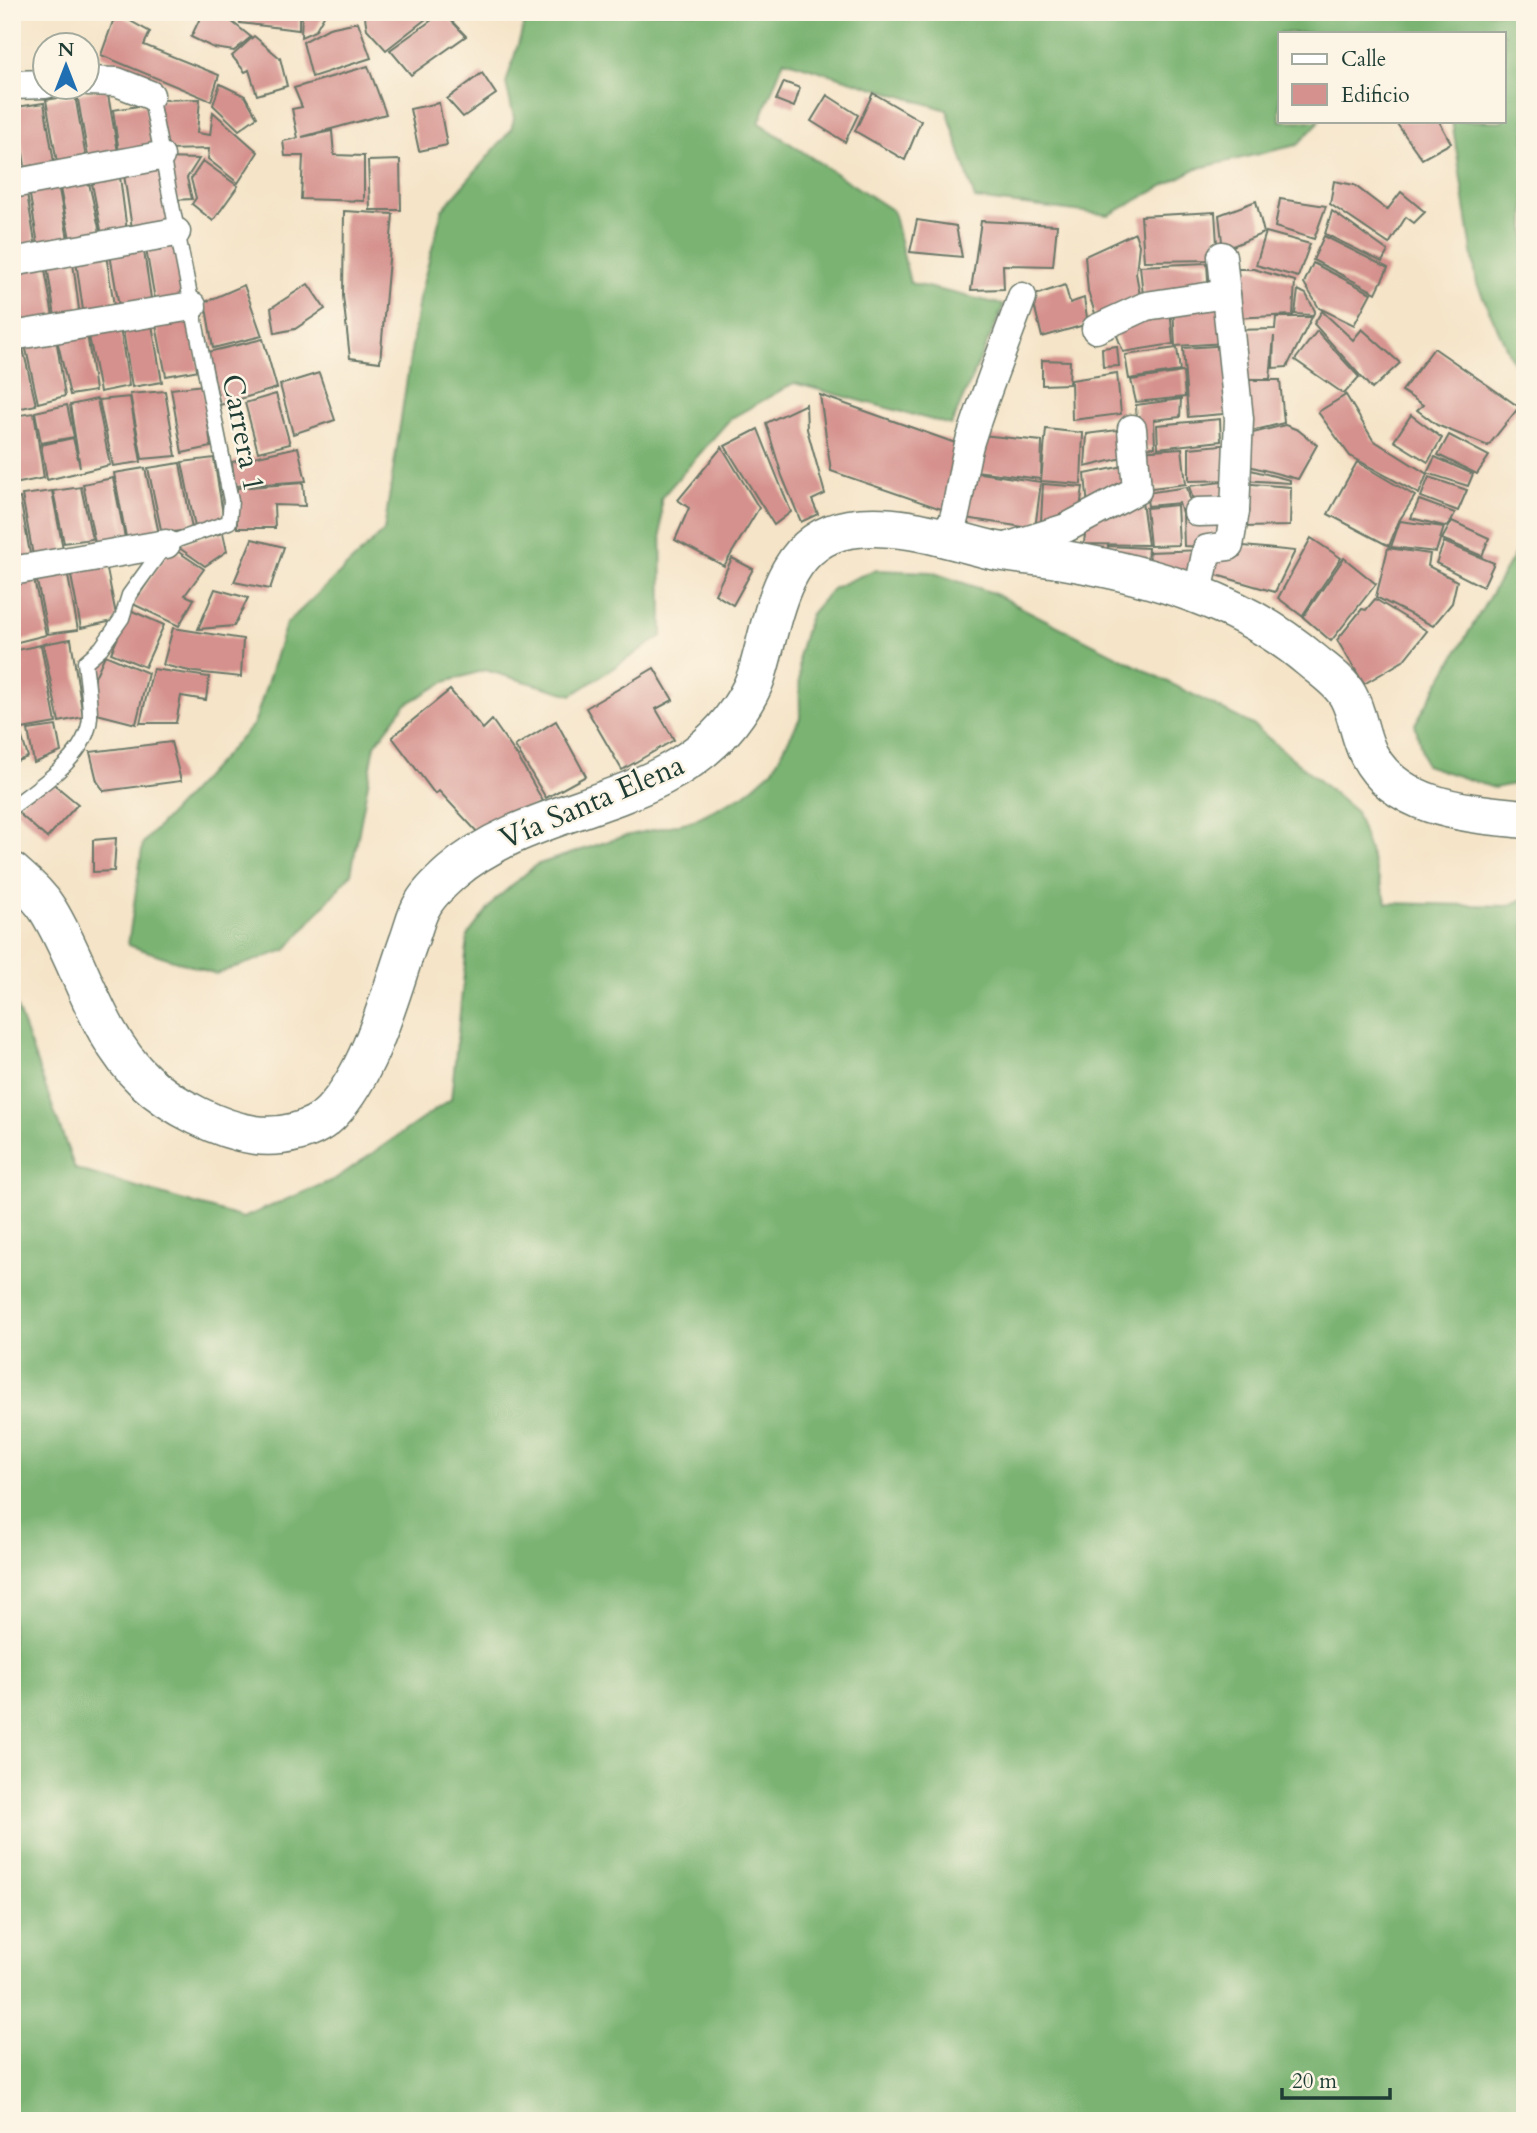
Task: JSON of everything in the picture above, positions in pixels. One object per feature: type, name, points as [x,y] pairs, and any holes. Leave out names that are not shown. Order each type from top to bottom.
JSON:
[{"type":"main road","name":"Vía Santa Elena","points":[[12,872],[47,908],[113,1043],[145,1081],[175,1102],[240,1133],[271,1136],[301,1131],[330,1115],[355,1078],[384,1019],[422,904],[451,873],[489,846],[664,777],[693,760],[730,721],[754,684],[779,592],[794,563],[821,538],[848,529],[891,528],[947,537],[993,550],[1068,561],[1198,594],[1267,628],[1307,656],[1347,692],[1370,757],[1400,790],[1454,811],[1525,819]]},
{"type":"street","points":[[102,81],[117,82],[150,95]]},
{"type":"street","points":[[12,85],[32,84]]},
{"type":"street","points":[[12,184],[160,156]]},
{"type":"street","points":[[12,262],[177,232]]},
{"type":"street","points":[[1198,594],[1207,549],[1230,546],[1235,511],[1239,419],[1222,256]]},
{"type":"street","points":[[1096,329],[1146,306],[1227,294]]},
{"type":"street","points":[[947,537],[952,526],[959,478],[971,438],[1021,297]]},
{"type":"street","points":[[12,336],[192,306]]},
{"type":"street","points":[[993,550],[1066,528],[1138,490],[1132,429]]},
{"type":"street","points":[[1198,512],[1235,511]]},
{"type":"street","points":[[12,571],[166,544]]},
{"type":"lane","name":"Carrera 1","points":[[150,95],[160,156],[232,501],[229,522],[166,544]]},
{"type":"lane","points":[[12,807],[52,776],[81,744],[90,720],[85,662],[101,648],[121,618],[129,595],[166,544]]},
{"type":"green space","points":[[528,12],[1525,12],[1525,388],[1477,284],[1452,122],[1506,122],[1506,32],[1278,32],[1278,122],[1319,122],[1297,145],[1195,169],[1109,215],[975,199],[947,110],[784,60],[759,123],[893,211],[910,283],[1004,305],[951,425],[794,383],[730,419],[661,498],[662,636],[572,695],[485,670],[445,682],[405,705],[375,745],[351,874],[286,950],[216,974],[128,945],[143,843],[254,724],[286,624],[384,531],[419,299],[442,210],[511,130],[514,118],[506,83]]},
{"type":"green space","points":[[1525,536],[1525,782],[1494,788],[1425,765],[1415,724]]},
{"type":"green space","points":[[874,570],[931,572],[993,593],[1253,725],[1356,812],[1387,903],[1508,906],[1525,898],[1525,2121],[12,2121],[12,994],[75,1169],[243,1218],[335,1179],[451,1099],[468,935],[496,899],[536,865],[621,837],[692,821],[745,794],[773,769],[800,718],[799,653],[810,615],[833,588]]},
{"type":"building","points":[[203,12],[211,12],[231,21],[251,37],[234,51],[214,48],[191,37]]},
{"type":"building","points":[[299,12],[299,30],[240,23],[238,13]]},
{"type":"building","points":[[302,12],[326,12],[315,31],[301,37]]},
{"type":"building","points":[[364,12],[435,12],[386,50],[367,29]]},
{"type":"building","points":[[443,12],[466,36],[411,75],[390,50]]},
{"type":"building","points":[[116,13],[150,32],[144,45],[219,75],[211,101],[102,55]]},
{"type":"building","points":[[358,22],[371,58],[312,77],[303,42],[329,28]]},
{"type":"building","points":[[254,36],[280,58],[287,86],[257,95],[249,70],[245,72],[232,56]]},
{"type":"building","points":[[368,66],[386,114],[302,137],[332,131],[334,155],[364,156],[364,201],[301,199],[303,156],[285,156],[283,141],[298,138],[292,109],[302,107],[294,88]]},
{"type":"building","points":[[482,73],[496,94],[463,117],[447,99]]},
{"type":"building","points":[[784,82],[800,88],[794,107],[776,100]]},
{"type":"building","points":[[220,84],[245,96],[257,117],[239,130],[213,105]]},
{"type":"building","points":[[107,89],[119,158],[89,162],[78,102],[102,102],[102,90]]},
{"type":"building","points":[[873,93],[921,121],[905,160],[855,131]]},
{"type":"building","points":[[827,95],[858,115],[845,142],[811,121]]},
{"type":"building","points":[[200,99],[197,133],[210,135],[213,112],[258,152],[238,183],[208,159],[209,149],[162,150],[156,100]]},
{"type":"building","points":[[46,102],[76,102],[87,164],[58,168]]},
{"type":"building","points":[[44,103],[55,168],[26,173],[16,107]]},
{"type":"building","points":[[439,103],[447,145],[419,151],[410,109]]},
{"type":"building","points":[[145,105],[154,152],[120,159],[113,110]]},
{"type":"building","points":[[12,113],[23,173],[12,175]]},
{"type":"building","points":[[1396,122],[1440,122],[1451,143],[1422,159]]},
{"type":"building","points":[[163,158],[199,159],[187,178],[192,199],[173,200]]},
{"type":"building","points":[[400,160],[401,210],[370,210],[368,161]]},
{"type":"building","points":[[203,161],[238,186],[213,221],[192,204],[196,198],[191,179]]},
{"type":"building","points":[[159,163],[171,228],[133,235],[123,168]]},
{"type":"building","points":[[119,169],[127,231],[102,235],[90,173]]},
{"type":"building","points":[[87,174],[101,237],[71,244],[58,178]]},
{"type":"building","points":[[57,179],[68,239],[38,245],[28,183]]},
{"type":"building","points":[[1334,181],[1354,185],[1387,210],[1401,192],[1425,212],[1414,223],[1406,217],[1389,244],[1330,204]]},
{"type":"building","points":[[25,182],[36,248],[12,253],[12,184]]},
{"type":"building","points":[[1280,199],[1326,206],[1314,239],[1275,227]]},
{"type":"building","points":[[1256,201],[1264,233],[1223,250],[1219,215]]},
{"type":"building","points":[[344,211],[393,214],[380,362],[350,358],[343,296]]},
{"type":"building","points":[[1332,211],[1388,251],[1382,262],[1325,234]]},
{"type":"building","points":[[1215,212],[1218,260],[1144,261],[1141,216]]},
{"type":"building","points":[[917,220],[956,226],[962,257],[910,252]]},
{"type":"building","points":[[981,221],[1057,225],[1053,266],[1003,265],[1004,289],[971,290]]},
{"type":"building","points":[[1266,232],[1310,244],[1298,277],[1256,265]]},
{"type":"building","points":[[1135,233],[1139,245],[1136,273],[1142,307],[1098,323],[1088,291],[1085,256]]},
{"type":"building","points":[[173,235],[183,299],[156,305],[144,238]]},
{"type":"building","points":[[1324,236],[1388,268],[1376,293],[1313,260]]},
{"type":"building","points":[[142,238],[152,305],[120,312],[108,243]]},
{"type":"building","points":[[105,248],[115,312],[84,317],[75,254]]},
{"type":"building","points":[[72,255],[80,317],[56,323],[46,259]]},
{"type":"building","points":[[43,258],[54,322],[23,331],[13,264]]},
{"type":"building","points":[[1207,263],[1209,296],[1144,305],[1140,266]]},
{"type":"building","points":[[1313,263],[1371,293],[1354,325],[1319,308],[1304,283]]},
{"type":"building","points":[[1230,269],[1254,269],[1295,281],[1293,315],[1233,318]]},
{"type":"building","points":[[308,284],[325,309],[295,329],[275,333],[271,308]]},
{"type":"building","points":[[244,285],[262,336],[213,348],[205,302]]},
{"type":"building","points":[[1065,285],[1070,303],[1084,298],[1088,324],[1042,337],[1032,296]]},
{"type":"building","points":[[1298,290],[1306,294],[1315,311],[1313,315],[1295,314]]},
{"type":"building","points":[[1225,300],[1226,343],[1175,346],[1173,305]]},
{"type":"building","points":[[1170,307],[1173,344],[1123,352],[1112,322]]},
{"type":"building","points":[[1322,311],[1353,340],[1362,329],[1400,363],[1372,389],[1314,324]]},
{"type":"building","points":[[190,314],[199,370],[166,376],[155,320]]},
{"type":"building","points":[[1276,317],[1312,317],[1287,367],[1273,368],[1274,336],[1270,379],[1239,379],[1234,330],[1275,329]]},
{"type":"building","points":[[151,319],[162,382],[132,387],[122,324]]},
{"type":"building","points":[[119,321],[129,386],[100,392],[87,326]]},
{"type":"building","points":[[86,325],[95,391],[70,395],[55,331]]},
{"type":"building","points":[[55,331],[65,396],[38,403],[24,340]]},
{"type":"building","points":[[1317,331],[1359,377],[1344,394],[1295,360]]},
{"type":"building","points":[[263,339],[277,388],[220,405],[208,352]]},
{"type":"building","points":[[21,340],[36,405],[12,410],[12,342]]},
{"type":"building","points":[[1232,345],[1235,413],[1188,417],[1183,348]]},
{"type":"building","points":[[1117,346],[1119,366],[1103,367],[1102,348]]},
{"type":"building","points":[[1177,348],[1180,371],[1129,379],[1125,355]]},
{"type":"building","points":[[1434,348],[1519,407],[1488,446],[1437,425],[1417,410],[1423,405],[1402,391]]},
{"type":"building","points":[[1042,360],[1070,361],[1069,384],[1042,385]]},
{"type":"building","points":[[1183,372],[1185,397],[1136,402],[1131,380]]},
{"type":"building","points":[[319,373],[335,420],[293,434],[280,385]]},
{"type":"building","points":[[1117,373],[1121,414],[1072,420],[1071,380]]},
{"type":"building","points":[[1243,380],[1280,380],[1284,423],[1247,432]]},
{"type":"building","points":[[203,385],[211,447],[182,453],[171,389]]},
{"type":"building","points":[[165,391],[176,456],[142,459],[130,394]]},
{"type":"building","points":[[276,394],[290,444],[258,452],[245,403]]},
{"type":"building","points":[[820,395],[961,445],[947,511],[831,471]]},
{"type":"building","points":[[1346,395],[1373,440],[1427,474],[1419,494],[1350,456],[1318,412]]},
{"type":"building","points":[[130,397],[141,462],[113,466],[99,400]]},
{"type":"building","points":[[97,399],[110,465],[47,480],[41,445],[73,438],[80,467],[70,405]]},
{"type":"building","points":[[1181,399],[1180,417],[1154,420],[1155,447],[1138,448],[1136,405]]},
{"type":"building","points":[[806,404],[807,429],[825,494],[812,500],[818,514],[801,522],[782,476],[766,423]]},
{"type":"building","points":[[67,405],[74,437],[41,443],[35,412]]},
{"type":"building","points":[[34,413],[44,478],[14,484],[12,416]]},
{"type":"building","points":[[1411,415],[1442,438],[1428,462],[1394,441]]},
{"type":"building","points":[[1220,419],[1221,441],[1158,448],[1157,425]]},
{"type":"building","points":[[1285,425],[1298,430],[1317,445],[1298,479],[1245,465],[1245,435]]},
{"type":"building","points":[[758,429],[791,512],[774,525],[725,446]]},
{"type":"building","points":[[1046,429],[1083,433],[1081,484],[1041,481]]},
{"type":"building","points":[[1125,429],[1131,456],[1085,467],[1087,434]]},
{"type":"building","points":[[981,435],[1042,441],[1041,479],[975,471]]},
{"type":"building","points":[[1449,435],[1489,456],[1477,474],[1438,455]]},
{"type":"building","points":[[1232,444],[1234,480],[1189,481],[1189,448]]},
{"type":"building","points":[[298,447],[306,481],[235,486],[232,462]]},
{"type":"building","points":[[722,447],[759,508],[724,566],[675,540],[689,508],[678,500]]},
{"type":"building","points":[[1182,448],[1186,484],[1143,489],[1138,451]]},
{"type":"building","points":[[1435,457],[1473,474],[1468,486],[1427,473]]},
{"type":"building","points":[[214,458],[224,521],[195,527],[182,462]]},
{"type":"building","points":[[1357,462],[1415,496],[1399,521],[1389,546],[1328,514]]},
{"type":"building","points":[[180,463],[192,529],[162,534],[148,468]]},
{"type":"building","points":[[1129,465],[1134,488],[1088,508],[1085,474]]},
{"type":"building","points":[[145,468],[159,534],[127,542],[114,473]]},
{"type":"building","points":[[1243,468],[1290,480],[1290,483],[1242,480]]},
{"type":"building","points":[[966,471],[1041,482],[1035,529],[959,517]]},
{"type":"building","points":[[1429,477],[1467,490],[1458,511],[1421,497]]},
{"type":"building","points":[[113,478],[126,543],[96,548],[83,484]]},
{"type":"building","points":[[1230,481],[1234,500],[1195,507],[1189,486]]},
{"type":"building","points":[[303,483],[305,506],[274,505],[275,528],[237,528],[237,488]]},
{"type":"building","points":[[1240,483],[1291,487],[1290,526],[1241,527]]},
{"type":"building","points":[[1043,484],[1083,487],[1078,524],[1041,521]]},
{"type":"building","points":[[81,487],[92,539],[64,543],[53,491]]},
{"type":"building","points":[[1187,487],[1193,511],[1182,513],[1179,503],[1148,506],[1146,493]]},
{"type":"building","points":[[52,491],[64,554],[34,561],[22,495]]},
{"type":"building","points":[[1141,494],[1148,545],[1084,544],[1087,514]]},
{"type":"building","points":[[20,498],[31,559],[12,563],[12,499]]},
{"type":"building","points":[[1419,500],[1455,513],[1448,527],[1411,518]]},
{"type":"building","points":[[1177,505],[1179,545],[1150,546],[1146,508]]},
{"type":"building","points":[[1183,515],[1229,515],[1227,548],[1184,546]]},
{"type":"building","points":[[1400,521],[1444,527],[1436,552],[1391,547]]},
{"type":"building","points":[[1452,521],[1489,538],[1482,556],[1442,539]]},
{"type":"building","points":[[223,533],[227,551],[205,566],[175,545]]},
{"type":"building","points":[[1311,538],[1341,558],[1302,616],[1278,598]]},
{"type":"building","points":[[252,539],[284,547],[270,589],[234,582]]},
{"type":"building","points":[[1444,542],[1494,563],[1483,587],[1436,563]]},
{"type":"building","points":[[1233,545],[1295,551],[1275,592],[1206,572]]},
{"type":"building","points":[[1108,546],[1148,548],[1147,563],[1109,560]]},
{"type":"building","points":[[171,547],[204,569],[185,595],[194,599],[179,626],[133,604]]},
{"type":"building","points":[[1388,548],[1430,554],[1428,566],[1457,581],[1452,603],[1433,626],[1376,597]]},
{"type":"building","points":[[1203,550],[1195,577],[1151,567],[1149,552]]},
{"type":"building","points":[[104,554],[117,620],[81,628],[68,560]]},
{"type":"building","points":[[732,558],[753,569],[733,605],[715,594]]},
{"type":"building","points":[[1344,558],[1376,584],[1331,641],[1303,617]]},
{"type":"building","points":[[65,560],[78,630],[48,634],[34,567]]},
{"type":"building","points":[[31,566],[46,635],[14,643],[12,570]]},
{"type":"building","points":[[215,589],[248,598],[234,626],[198,629]]},
{"type":"building","points":[[1375,599],[1427,631],[1403,661],[1364,684],[1337,640],[1362,609],[1366,610]]},
{"type":"building","points":[[130,610],[164,625],[145,667],[111,653]]},
{"type":"building","points":[[173,628],[243,639],[241,677],[194,672],[163,665]]},
{"type":"building","points":[[71,639],[83,717],[59,722],[43,644]]},
{"type":"building","points":[[41,645],[56,723],[22,729],[12,673],[12,651]]},
{"type":"building","points":[[105,655],[148,673],[136,724],[93,713],[95,677]]},
{"type":"building","points":[[654,668],[673,700],[656,709],[674,740],[622,770],[586,708]]},
{"type":"building","points":[[153,669],[209,677],[206,700],[181,696],[176,723],[140,723]]},
{"type":"building","points":[[450,690],[483,729],[492,720],[518,757],[543,801],[480,835],[439,791],[435,794],[392,737]]},
{"type":"building","points":[[12,706],[28,757],[12,763]]},
{"type":"building","points":[[556,721],[586,776],[546,798],[515,746]]},
{"type":"building","points":[[56,726],[61,752],[34,763],[28,730]]},
{"type":"building","points":[[171,742],[181,781],[104,791],[97,781],[90,752]]},
{"type":"building","points":[[44,776],[78,804],[47,838],[15,810]]},
{"type":"building","points":[[116,838],[114,871],[93,872],[93,840]]}]
